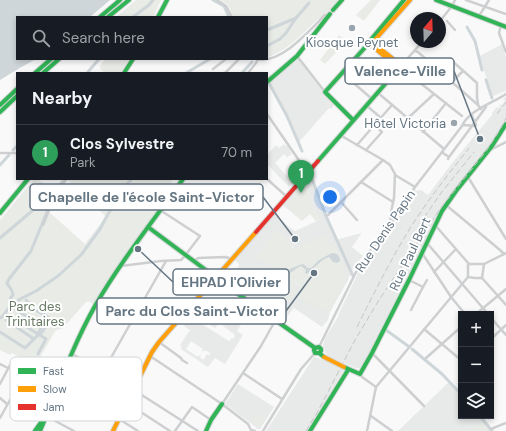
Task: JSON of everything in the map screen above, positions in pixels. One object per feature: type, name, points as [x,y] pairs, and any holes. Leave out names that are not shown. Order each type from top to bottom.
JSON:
[{"type":"main road","points":[[101,16],[120,0]]},
{"type":"main road","points":[[109,16],[128,0]]},
{"type":"main road","points":[[157,16],[158,10],[164,0]]},
{"type":"main road","points":[[158,16],[167,0]]},
{"type":"main road","points":[[333,10],[342,0]]},
{"type":"main road","points":[[371,43],[404,0]]},
{"type":"main road","points":[[353,120],[325,92],[410,0]]},
{"type":"main road","points":[[436,0],[506,27]]},
{"type":"main road","points":[[268,81],[297,56],[330,14]]},
{"type":"main road","points":[[142,372],[159,342],[400,67],[395,65],[371,43]]},
{"type":"main road","points":[[36,72],[50,60]]},
{"type":"main road","points":[[44,72],[58,60]]},
{"type":"main road","points":[[125,72],[132,60]]},
{"type":"main road","points":[[0,105],[16,90]]},
{"type":"main road","points":[[0,112],[16,97]]},
{"type":"main road","name":"Rue Paul Bert","points":[[360,374],[372,354],[446,205],[490,150],[506,124]]},
{"type":"main road","points":[[0,213],[27,180]]},
{"type":"main road","points":[[71,357],[95,306],[120,266],[182,180]]},
{"type":"main road","points":[[148,227],[317,350],[324,357],[348,370],[360,374]]},
{"type":"main road","points":[[310,431],[348,370]]},
{"type":"main road","points":[[206,431],[211,420],[222,404]]},
{"type":"main road","points":[[113,431],[118,421]]},
{"type":"street","points":[[217,0],[226,6],[231,16]]},
{"type":"street","points":[[446,17],[455,0]]},
{"type":"street","points":[[466,0],[506,14]]},
{"type":"street","points":[[478,16],[489,0]]},
{"type":"street","points":[[268,59],[277,56],[301,40],[325,15],[330,14]]},
{"type":"street","points":[[446,20],[456,30]]},
{"type":"street","points":[[501,25],[499,33],[506,52]]},
{"type":"street","points":[[417,48],[400,67],[462,116],[464,122]]},
{"type":"street","points":[[414,51],[417,51],[481,109]]},
{"type":"street","points":[[297,56],[325,92]]},
{"type":"street","points":[[213,69],[225,60]]},
{"type":"street","points":[[226,72],[238,60]]},
{"type":"street","points":[[249,72],[258,60]]},
{"type":"street","points":[[440,72],[450,60],[463,70],[477,83],[478,105]]},
{"type":"street","points":[[452,82],[463,70]]},
{"type":"street","points":[[342,73],[372,99]]},
{"type":"street","points":[[377,92],[444,149]]},
{"type":"street","points":[[408,118],[434,94]]},
{"type":"street","name":"Rue Denis Papin","points":[[262,431],[282,399],[317,350],[364,259],[392,222],[415,187],[464,122],[470,116],[506,94]]},
{"type":"street","points":[[423,132],[446,104]]},
{"type":"street","points":[[366,105],[381,118]]},
{"type":"street","points":[[357,145],[392,105]]},
{"type":"street","points":[[443,153],[449,158],[486,107]]},
{"type":"street","points":[[268,115],[307,172]]},
{"type":"street","points":[[462,116],[470,116],[474,125]]},
{"type":"street","points":[[366,150],[382,132],[374,125]]},
{"type":"street","points":[[464,125],[474,125]]},
{"type":"street","points":[[340,135],[383,160],[390,165],[395,174],[415,187]]},
{"type":"street","points":[[490,150],[506,142]]},
{"type":"street","points":[[0,153],[16,153]]},
{"type":"street","points":[[328,215],[383,160]]},
{"type":"street","points":[[392,222],[390,217],[393,202],[395,174]]},
{"type":"street","points":[[468,177],[506,239]]},
{"type":"street","points":[[43,225],[57,190],[66,180]]},
{"type":"street","points":[[268,180],[286,196]]},
{"type":"street","points":[[361,182],[393,202]]},
{"type":"street","points":[[341,202],[358,220]]},
{"type":"street","points":[[435,225],[469,264],[484,264],[505,254],[446,205]]},
{"type":"street","points":[[120,266],[122,267],[166,260],[181,260],[200,236],[160,210]]},
{"type":"street","points":[[426,243],[486,311]]},
{"type":"street","points":[[434,272],[456,249]]},
{"type":"street","points":[[422,253],[450,297],[462,311]]},
{"type":"street","points":[[195,261],[198,258],[226,257],[231,259]]},
{"type":"street","points":[[111,357],[166,260]]},
{"type":"street","points":[[367,431],[376,387],[468,277],[469,264]]},
{"type":"street","points":[[482,278],[484,264]]},
{"type":"street","points":[[468,277],[482,278],[506,305]]},
{"type":"street","points":[[409,280],[423,287]]},
{"type":"street","points":[[411,310],[427,280]]},
{"type":"street","points":[[480,311],[506,288]]},
{"type":"street","points":[[222,404],[261,346],[275,320]]},
{"type":"street","points":[[494,322],[506,335]]},
{"type":"street","points":[[494,336],[506,325]]},
{"type":"street","points":[[424,329],[458,357]]},
{"type":"street","points":[[426,358],[458,330]]},
{"type":"street","points":[[159,342],[186,363]]},
{"type":"street","points":[[72,354],[78,357]]},
{"type":"street","points":[[372,354],[424,406]]},
{"type":"street","points":[[150,356],[222,404],[248,424],[250,430],[255,431]]},
{"type":"street","points":[[0,364],[8,368]]},
{"type":"street","points":[[0,384],[10,365]]},
{"type":"street","points":[[243,373],[282,399]]},
{"type":"street","points":[[360,374],[376,387]]},
{"type":"street","points":[[142,393],[198,431]]},
{"type":"street","points":[[0,398],[7,404]]},
{"type":"street","points":[[0,418],[10,399]]},
{"type":"street","points":[[175,431],[192,407],[211,420]]},
{"type":"street","points":[[142,413],[170,431]]},
{"type":"street","points":[[371,416],[392,431]]},
{"type":"street","points":[[50,421],[74,431]]},
{"type":"street","points":[[122,421],[138,431]]},
{"type":"street","points":[[491,429],[506,423]]},
{"type":"shaded area","points":[[0,0],[110,0],[91,16],[16,16],[16,60],[34,60],[0,80]]},
{"type":"shaded area","points":[[502,44],[506,58],[506,91],[493,96],[480,56]]},
{"type":"shaded area","points":[[298,59],[323,92],[335,104],[331,109],[329,108],[299,142],[269,82]]},
{"type":"shaded area","points":[[506,97],[506,122],[492,146],[440,210],[371,353],[360,368],[356,368],[334,359],[326,354],[323,346],[325,338],[338,317],[360,269],[367,258],[397,220],[415,190],[421,190],[428,195],[492,115],[492,113],[497,107],[499,108],[500,104],[502,105],[505,101],[503,99]]},
{"type":"shaded area","points":[[284,144],[285,146],[287,145],[292,154],[287,157],[284,154],[275,163],[293,183],[289,187],[268,165],[268,154],[276,145],[279,148]]},
{"type":"shaded area","points":[[310,175],[336,240],[361,233],[352,247],[363,256],[349,276],[330,312],[328,320],[322,327],[294,308],[282,323],[224,282],[239,266],[235,260],[275,214],[295,231],[319,220],[304,181]],"holes":[[[278,231],[293,246],[329,311],[279,269]]]},
{"type":"shaded area","points":[[332,253],[338,255],[340,261],[337,263],[333,262],[329,257],[326,258],[307,274],[305,273],[306,270],[301,266],[291,273],[284,272],[284,270],[303,264],[308,268],[311,268],[319,260]]},
{"type":"shaded area","points":[[247,303],[252,307],[237,331],[243,335],[225,364],[215,358],[208,367],[181,349],[182,346],[180,345],[190,330],[184,326],[187,320],[188,321],[191,317],[193,318],[202,307],[219,319],[221,314],[234,323]],"holes":[[[199,317],[215,328],[222,319],[226,321],[223,326],[235,336],[229,341],[197,321]],[[191,341],[203,349],[203,352],[205,350],[210,353],[210,355],[207,354],[203,360],[200,357],[201,355],[198,357],[186,349]]]},
{"type":"shaded area","points":[[314,357],[330,362],[344,370],[308,431],[266,431]]},
{"type":"shaded area","points":[[449,382],[458,391],[458,419],[482,419],[492,431],[398,431]]},
{"type":"shaded area","points":[[238,384],[274,407],[260,429],[225,404]]},
{"type":"green space","points":[[136,0],[161,0],[153,16],[117,16]]},
{"type":"green space","points":[[220,0],[340,0],[329,13],[316,21],[288,46],[268,57],[268,16],[233,16],[227,4]]},
{"type":"green space","points":[[371,0],[380,0],[364,21],[356,15]]},
{"type":"green space","points":[[339,35],[347,41],[325,64],[320,60]]},
{"type":"green space","points":[[104,60],[128,60],[122,72],[104,72],[100,69],[100,66]]},
{"type":"green space","name":"Parc des Trinitaires","points":[[33,180],[38,180],[55,191],[49,212],[85,244],[105,216],[68,180],[172,180],[170,187],[171,193],[117,268],[97,299],[93,304],[88,301],[85,303],[63,328],[55,331],[40,357],[19,357],[12,353],[10,355],[0,350],[0,220]]},
{"type":"green space","points":[[304,181],[319,220],[316,221],[310,214],[302,221],[283,205]]},
{"type":"green space","points":[[278,231],[294,249],[325,234],[330,245],[336,247],[346,277],[329,312],[298,298],[300,286],[279,269],[260,260],[256,256]]},
{"type":"green space","points":[[283,276],[296,286],[296,292],[289,301],[273,290]]},
{"type":"green space","points":[[258,413],[266,418],[259,428],[251,423]]},
{"type":"green space","points":[[480,421],[489,431],[469,431]]},
{"type":"waterway","points":[[134,16],[153,0]]},
{"type":"waterway","points":[[213,0],[224,6],[229,16]]},
{"type":"waterway","points":[[268,45],[280,39],[286,33],[309,3]]},
{"type":"waterway","points":[[268,30],[296,18]]},
{"type":"waterway","points":[[467,27],[475,41],[482,70]]},
{"type":"waterway","points":[[88,72],[98,60]]},
{"type":"waterway","points":[[188,72],[208,60]]},
{"type":"waterway","points":[[243,72],[252,62]]},
{"type":"waterway","points":[[486,80],[492,98]]},
{"type":"waterway","points":[[269,83],[287,116],[302,151]]},
{"type":"waterway","points":[[13,150],[16,147]]},
{"type":"waterway","points":[[0,165],[9,155]]},
{"type":"waterway","points":[[311,176],[326,216],[353,276]]},
{"type":"waterway","points":[[0,238],[32,211],[64,180]]},
{"type":"waterway","points":[[0,318],[11,305],[36,291],[58,276],[81,255],[100,229],[122,189],[131,180]]},
{"type":"waterway","points":[[10,307],[10,299],[13,295],[7,283],[31,251],[55,190]]},
{"type":"waterway","points":[[26,300],[34,309],[51,319],[40,335]]},
{"type":"waterway","points":[[15,309],[42,326],[38,334]]},
{"type":"waterway","points":[[9,316],[46,339],[38,354]]},
{"type":"waterway","points":[[6,320],[34,339]]},
{"type":"waterway","points":[[386,330],[408,346]]},
{"type":"waterway","points":[[0,332],[25,348],[39,334]]},
{"type":"waterway","points":[[412,349],[442,374],[458,391]]},
{"type":"waterway","points":[[482,419],[492,431]]},
{"type":"railway","points":[[497,114],[506,102]]},
{"type":"railway","points":[[306,431],[355,340],[379,300],[440,209],[487,150],[506,118]]},
{"type":"railway","points":[[357,327],[391,260],[414,222],[434,193],[469,148]]},
{"type":"railway","points":[[419,225],[441,193],[474,152]]},
{"type":"traffic: fast","points":[[101,16],[120,0]]},
{"type":"traffic: fast","points":[[109,16],[129,0]]},
{"type":"traffic: fast","points":[[159,16],[167,0]]},
{"type":"traffic: fast","points":[[333,10],[342,0]]},
{"type":"traffic: fast","points":[[371,45],[369,42],[404,0]]},
{"type":"traffic: fast","points":[[436,0],[506,27]]},
{"type":"traffic: fast","points":[[268,81],[297,56],[330,14]]},
{"type":"traffic: fast","points":[[353,120],[325,92],[369,43]]},
{"type":"traffic: fast","points":[[36,72],[50,60]]},
{"type":"traffic: fast","points":[[44,72],[58,60]]},
{"type":"traffic: fast","points":[[125,72],[132,60]]},
{"type":"traffic: fast","points":[[318,161],[400,67]]},
{"type":"traffic: fast","points":[[0,105],[16,90]]},
{"type":"traffic: fast","points":[[0,112],[16,97]]},
{"type":"traffic: fast","points":[[344,367],[360,374],[409,280],[442,211],[492,146],[506,124]]},
{"type":"traffic: fast","points":[[0,213],[27,180]]},
{"type":"traffic: fast","points":[[70,357],[87,321],[105,290],[126,257],[182,180]]},
{"type":"traffic: fast","points":[[148,227],[234,291],[315,348]]},
{"type":"traffic: fast","points":[[315,348],[319,347],[321,349],[319,353]]},
{"type":"traffic: fast","points":[[315,348],[315,353],[319,353],[324,357]]},
{"type":"traffic: fast","points":[[310,431],[348,370]]},
{"type":"traffic: fast","points":[[206,431],[211,420],[222,404]]},
{"type":"traffic: fast","points":[[35,431],[42,421],[44,421]]},
{"type":"traffic: fast","points":[[40,431],[44,421]]},
{"type":"traffic: slow","points":[[373,42],[410,0]]},
{"type":"traffic: slow","points":[[373,43],[397,62],[400,67]]},
{"type":"traffic: slow","points":[[371,45],[395,65],[400,67]]},
{"type":"traffic: slow","points":[[142,372],[152,352],[159,342],[256,232]]},
{"type":"traffic: slow","points":[[324,357],[344,367]]},
{"type":"traffic: slow","points":[[113,431],[118,421]]},
{"type":"traffic: jam","points":[[256,232],[318,161]]},
{"type":"place","name":"Kiosque Peynet","points":[[352,28]]},
{"type":"place","name":"Hôtel Victoria","points":[[454,123]]},
{"type":"place","name":"Valence-Ville","points":[[480,139]]},
{"type":"place","name":"Clos Sylvestre","points":[[301,193]]},
{"type":"place","name":"Chapelle de l'école Saint-Victor","points":[[295,239]]},
{"type":"place","name":"EHPAD l'Olivier","points":[[138,249]]},
{"type":"place","name":"Parc du Clos Saint-Victor","points":[[314,273]]}]
